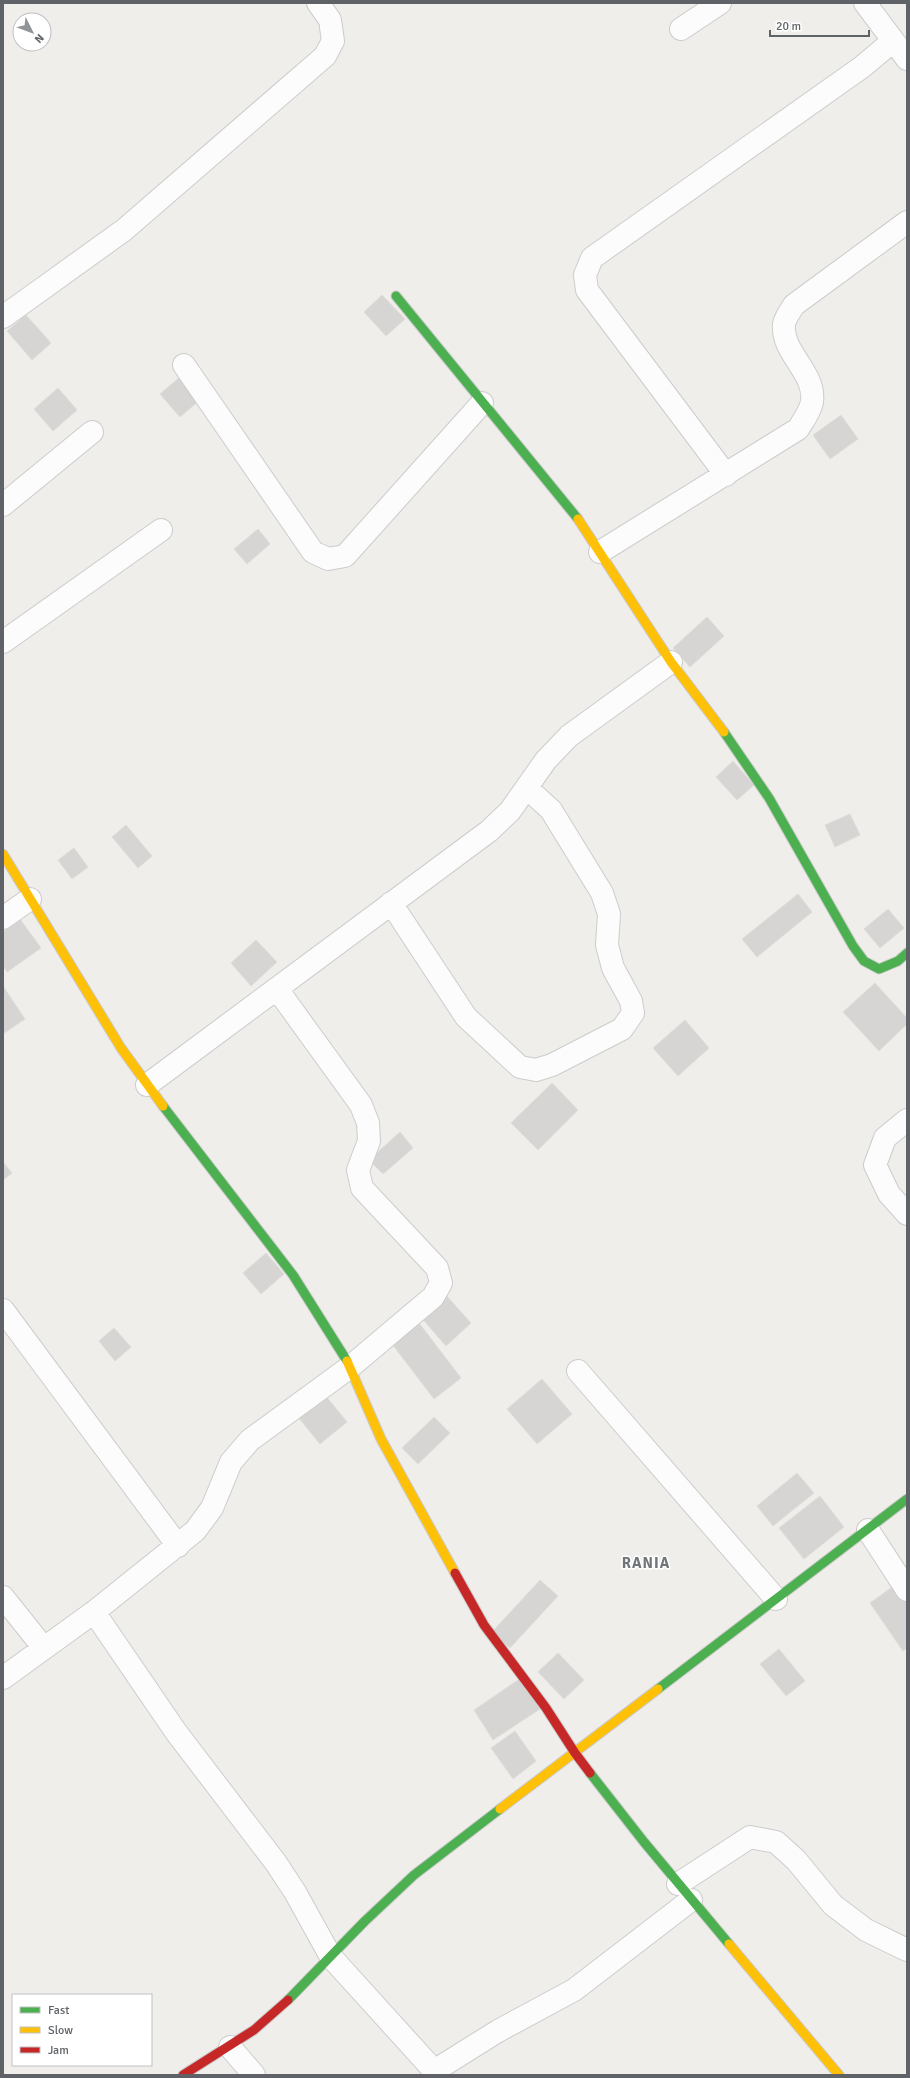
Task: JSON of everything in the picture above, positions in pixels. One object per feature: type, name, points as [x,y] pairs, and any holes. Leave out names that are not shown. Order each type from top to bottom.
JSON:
[{"type":"street","points":[[3,317],[124,230],[325,56],[334,41],[330,20],[318,3]]},
{"type":"street","points":[[681,29],[720,3]]},
{"type":"street","points":[[865,3],[907,59]]},
{"type":"street","points":[[726,475],[587,290],[585,275],[592,258],[862,67],[893,41]]},
{"type":"street","points":[[600,552],[798,429],[808,415],[812,401],[809,381],[786,341],[784,324],[794,305],[907,222]]},
{"type":"street","points":[[396,296],[578,519],[671,662],[742,756],[860,956],[864,961],[879,969],[898,961],[907,953]]},
{"type":"street","points":[[184,366],[313,552],[328,559],[345,556],[482,403]]},
{"type":"street","points":[[3,505],[92,432]]},
{"type":"street","points":[[3,642],[161,530]]},
{"type":"street","points":[[147,1085],[489,831],[510,811],[546,760],[569,736],[671,662]]},
{"type":"street","points":[[391,904],[466,1017],[520,1066],[536,1070],[552,1065],[622,1029],[633,1013],[631,1001],[614,968],[607,945],[609,914],[602,893],[551,810],[527,788]]},
{"type":"street","points":[[3,854],[120,1048],[293,1275],[350,1367],[381,1439],[452,1571],[484,1625],[546,1708],[575,1753],[685,1892],[839,2075]]},
{"type":"street","points":[[3,918],[30,899]]},
{"type":"street","points":[[3,1678],[43,1647],[94,1612],[195,1531],[212,1508],[231,1462],[250,1440],[350,1367],[433,1297],[442,1283],[437,1268],[362,1188],[358,1170],[369,1141],[368,1123],[361,1106],[277,989]]},
{"type":"street","points":[[907,1120],[885,1138],[875,1165],[889,1194],[907,1214]]},
{"type":"street","points":[[3,1310],[178,1546]]},
{"type":"street","points":[[578,1371],[776,1598]]},
{"type":"street","points":[[183,2075],[230,2047],[254,2030],[299,1990],[336,1962],[365,1921],[414,1875],[907,1499]]},
{"type":"street","points":[[868,1530],[907,1590]]},
{"type":"street","points":[[3,1597],[43,1647]]},
{"type":"street","points":[[94,1612],[176,1732],[276,1863],[295,1892],[336,1962],[436,2073],[498,2031],[574,1990],[750,1837],[776,1842],[796,1860],[833,1905],[866,1930],[907,1950]]},
{"type":"street","points":[[230,2047],[250,2071]]},
{"type":"building","points":[[382,295],[405,319],[386,336],[364,312]]},
{"type":"building","points":[[26,315],[51,343],[32,360],[7,331]]},
{"type":"building","points":[[180,377],[200,400],[180,417],[160,394]]},
{"type":"building","points":[[58,388],[77,410],[53,431],[34,409]]},
{"type":"building","points":[[841,415],[858,439],[830,459],[813,435]]},
{"type":"building","points":[[258,529],[270,544],[247,564],[234,549]]},
{"type":"building","points":[[707,617],[724,636],[690,667],[673,648]]},
{"type":"building","points":[[733,761],[754,785],[737,800],[716,777]]},
{"type":"building","points":[[850,814],[860,835],[835,847],[825,825]]},
{"type":"building","points":[[126,825],[152,856],[138,868],[112,837]]},
{"type":"building","points":[[74,848],[88,867],[72,879],[58,860]]},
{"type":"building","points":[[798,894],[812,912],[757,957],[742,939]]},
{"type":"building","points":[[888,909],[904,928],[880,948],[864,929]]},
{"type":"building","points":[[20,919],[41,948],[7,972],[3,966],[3,932]]},
{"type":"building","points":[[256,940],[277,962],[251,986],[231,963]]},
{"type":"building","points":[[875,983],[907,1018],[907,1024],[879,1051],[843,1012]]},
{"type":"building","points":[[3,986],[25,1019],[3,1034]]},
{"type":"building","points":[[685,1020],[709,1048],[678,1076],[653,1048]]},
{"type":"building","points":[[552,1083],[578,1110],[538,1150],[511,1123]]},
{"type":"building","points":[[400,1132],[413,1148],[383,1174],[369,1160]]},
{"type":"building","points":[[3,1162],[12,1173],[3,1180]]},
{"type":"building","points":[[266,1253],[284,1274],[261,1294],[243,1273]]},
{"type":"building","points":[[444,1293],[471,1323],[446,1346],[419,1315]]},
{"type":"building","points":[[416,1319],[461,1378],[434,1399],[389,1340]]},
{"type":"building","points":[[114,1328],[131,1347],[115,1361],[99,1341]]},
{"type":"building","points":[[542,1379],[572,1414],[537,1444],[507,1409]]},
{"type":"building","points":[[325,1395],[347,1422],[320,1444],[298,1417]]},
{"type":"building","points":[[434,1417],[450,1433],[418,1464],[402,1448]]},
{"type":"building","points":[[797,1473],[814,1493],[773,1526],[757,1506]]},
{"type":"building","points":[[820,1496],[844,1527],[804,1559],[779,1528]]},
{"type":"building","points":[[540,1580],[558,1596],[510,1648],[492,1632]]},
{"type":"building","points":[[895,1585],[907,1602],[907,1648],[903,1651],[870,1603]]},
{"type":"building","points":[[779,1649],[805,1681],[786,1696],[760,1664]]},
{"type":"building","points":[[558,1653],[584,1680],[564,1699],[538,1672]]},
{"type":"building","points":[[521,1678],[540,1709],[493,1740],[474,1710]]},
{"type":"building","points":[[515,1731],[536,1761],[513,1779],[491,1748]]},
{"type":"traffic: fast","points":[[396,296],[578,519]]},
{"type":"traffic: fast","points":[[724,732],[769,798],[853,946],[864,961],[879,969],[898,961],[907,953]]},
{"type":"traffic: fast","points":[[163,1106],[293,1275],[347,1361]]},
{"type":"traffic: fast","points":[[658,1689],[907,1499]]},
{"type":"traffic: fast","points":[[590,1773],[644,1842],[729,1944]]},
{"type":"traffic: fast","points":[[288,2000],[365,1921],[414,1875],[500,1809]]},
{"type":"traffic: slow","points":[[578,519],[671,662],[724,732]]},
{"type":"traffic: slow","points":[[3,854],[121,1048],[163,1106]]},
{"type":"traffic: slow","points":[[347,1361],[381,1439],[455,1573]]},
{"type":"traffic: slow","points":[[500,1809],[658,1689]]},
{"type":"traffic: slow","points":[[729,1944],[839,2075]]},
{"type":"traffic: jam","points":[[455,1573],[484,1625],[546,1708],[575,1753],[590,1773]]},
{"type":"traffic: jam","points":[[183,2075],[254,2030],[288,2000]]},
{"type":"district","name":"RANIA","points":[[646,1563]]}]
